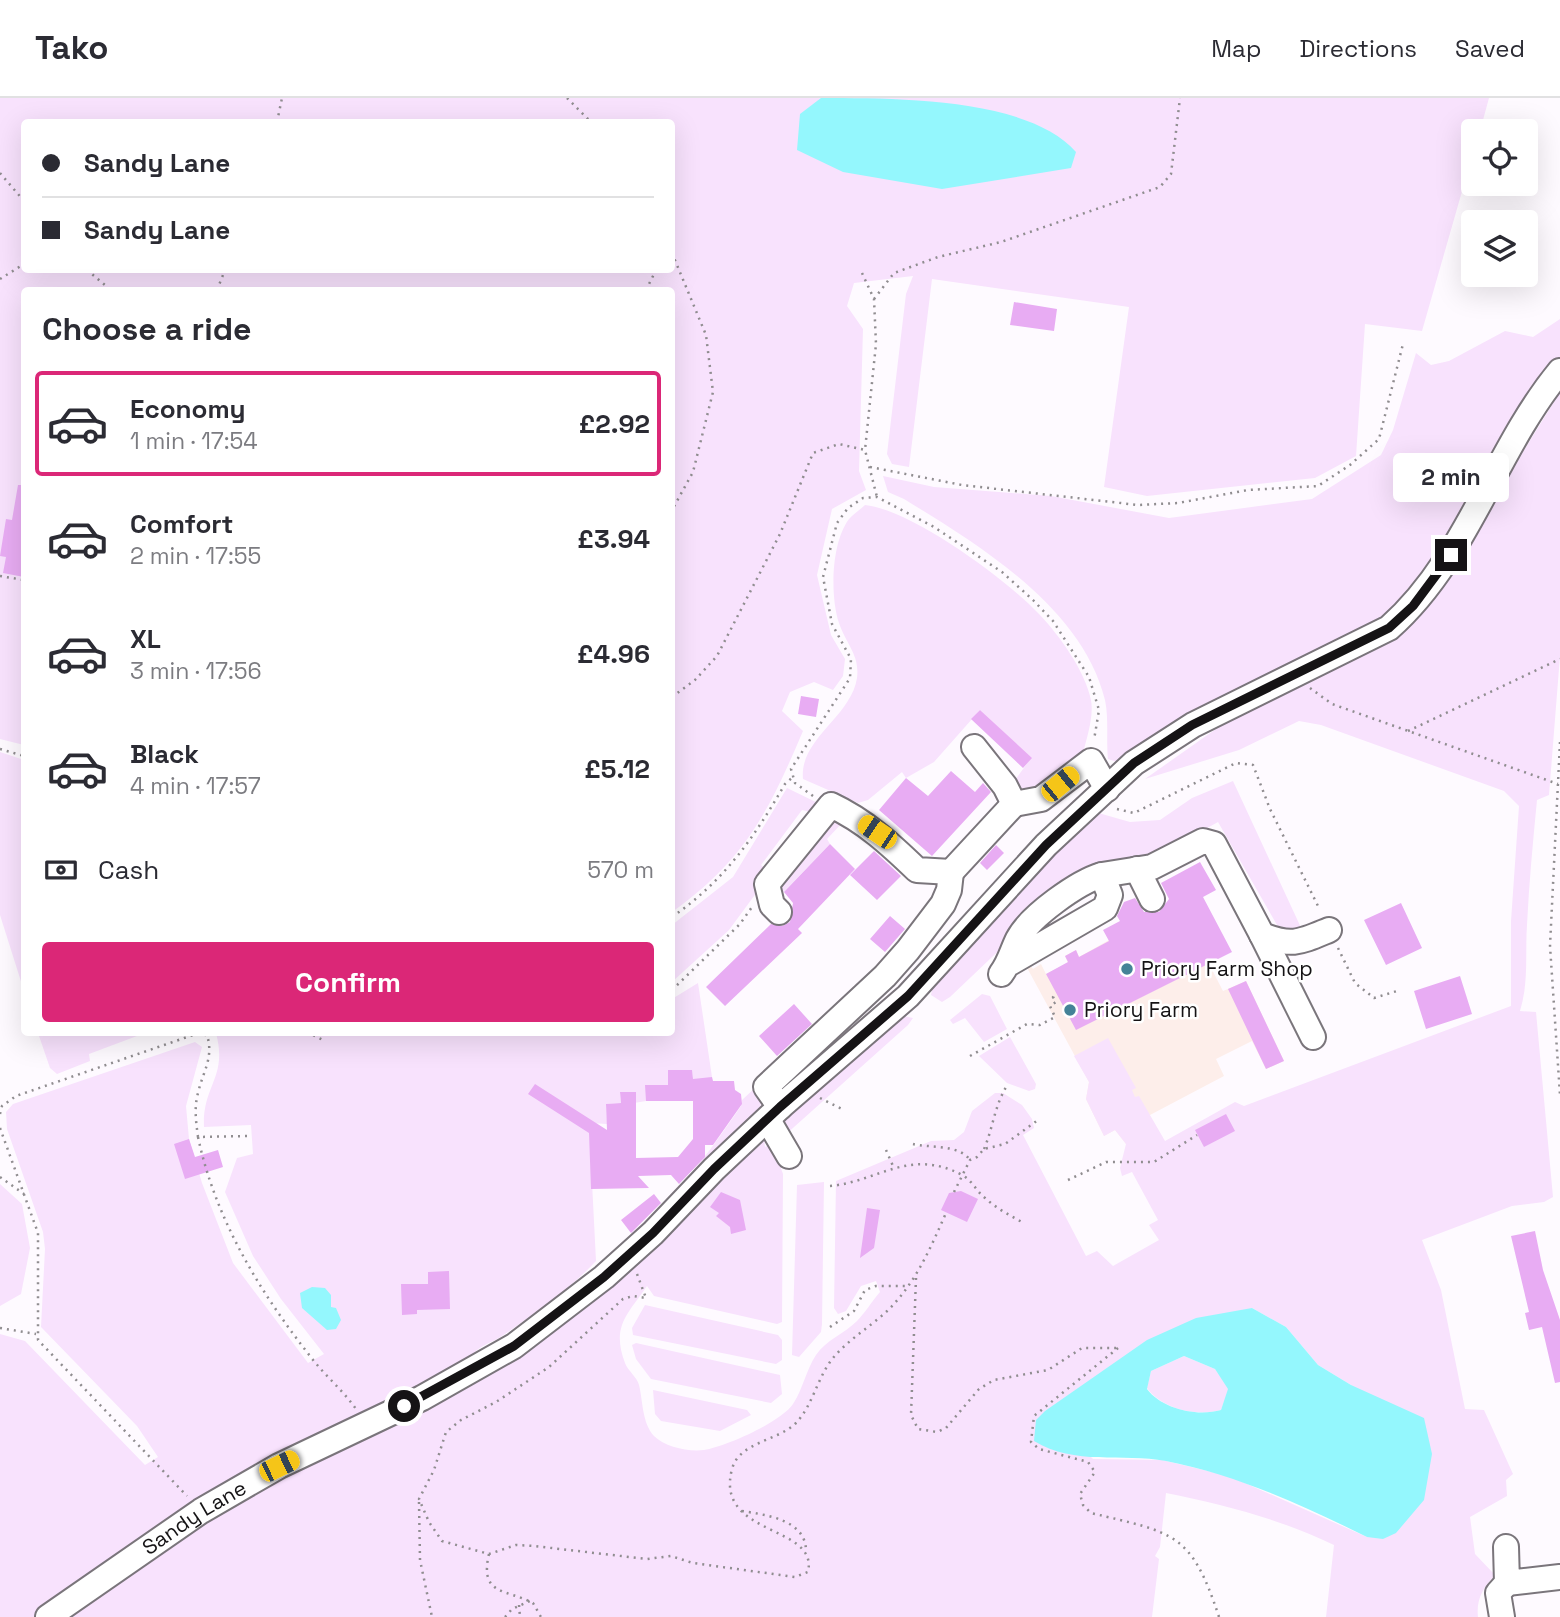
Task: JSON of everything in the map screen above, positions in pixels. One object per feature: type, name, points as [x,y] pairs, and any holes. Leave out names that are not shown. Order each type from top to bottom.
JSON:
[{"type":"street","name":"Sandy Lane","points":[[48,1617],[201,1511],[279,1466],[422,1398],[514,1346],[626,1258],[774,1114],[908,996],[1046,845],[1134,763],[1192,725],[1389,628],[1413,606],[1451,555],[1503,460],[1560,370]]},
{"type":"street","points":[[974,747],[1006,786],[1014,804]]},
{"type":"street","points":[[789,1156],[766,1087],[885,976],[908,950],[943,904],[949,890],[951,872],[1014,804],[1041,799],[1091,761],[1107,789]]},
{"type":"street","points":[[779,912],[772,905],[767,884],[831,805],[877,832],[917,870],[951,872]]},
{"type":"street","points":[[1005,968],[1018,937],[1039,915],[1089,879],[1152,867],[1203,841],[1214,844],[1313,1037]]},
{"type":"street","points":[[1137,869],[1152,899]]},
{"type":"street","points":[[1262,935],[1283,943],[1291,943],[1329,930]]},
{"type":"street","points":[[1506,1547],[1507,1583]]},
{"type":"street","points":[[1502,1617],[1498,1593],[1507,1583],[1560,1577]]},
{"type":"path","points":[[278,119],[282,98]]},
{"type":"path","points":[[567,98],[589,119]]},
{"type":"path","points":[[874,299],[894,273],[938,257],[1001,242],[1160,187],[1171,174],[1180,98]]},
{"type":"path","points":[[0,173],[21,198]]},
{"type":"path","points":[[675,260],[706,335],[713,392],[693,472],[675,505]]},
{"type":"path","points":[[0,279],[21,266]]},
{"type":"path","points":[[91,273],[107,287]]},
{"type":"path","points":[[862,273],[874,299],[876,344],[865,450],[877,497]]},
{"type":"path","points":[[870,467],[962,485],[1138,505],[1178,503],[1248,489],[1318,486],[1350,466],[1380,439],[1403,344]]},
{"type":"path","points":[[675,695],[695,680],[723,645],[780,534],[813,453],[839,444],[865,450]]},
{"type":"path","points":[[831,805],[794,783],[791,769],[850,678],[851,659],[832,624],[823,577],[837,523],[848,508],[863,498],[877,497],[975,552],[1033,600],[1053,621],[1089,677],[1099,710],[1091,761]]},
{"type":"path","points":[[0,576],[21,580]]},
{"type":"path","points":[[1408,730],[1560,659]]},
{"type":"path","points":[[1293,677],[1332,704],[1558,784]]},
{"type":"path","points":[[1560,743],[1550,946],[1560,1095]]},
{"type":"path","points":[[0,749],[21,755]]},
{"type":"path","points":[[1107,789],[1112,807],[1134,813],[1236,763],[1253,765],[1270,809],[1355,984],[1374,998],[1397,990]]},
{"type":"path","points":[[675,915],[702,896],[730,867],[785,784],[793,777]]},
{"type":"path","points":[[675,987],[740,924],[767,884]]},
{"type":"path","points":[[970,1056],[1027,1024],[1040,1025],[1055,1017],[1049,1006],[1056,1002],[1053,997],[1057,995]]},
{"type":"path","points":[[0,1114],[2,1106],[16,1096],[190,1036]]},
{"type":"path","points":[[208,1036],[211,1050],[198,1093],[195,1114],[198,1137],[209,1178],[237,1251],[311,1358],[346,1394],[367,1423]]},
{"type":"path","points":[[315,1036],[323,1040]]},
{"type":"path","points":[[806,1087],[822,1100],[844,1110]]},
{"type":"path","points":[[954,1192],[970,1160],[984,1149],[991,1132],[996,1104],[1006,1087]]},
{"type":"path","points":[[984,1149],[1005,1144],[1038,1120]]},
{"type":"path","points":[[0,1128],[38,1233],[36,1334],[42,1347],[201,1511]]},
{"type":"path","points":[[1069,1180],[1106,1162],[1154,1162],[1197,1135]]},
{"type":"path","points":[[198,1137],[247,1136]]},
{"type":"path","points":[[913,1144],[944,1148],[967,1155],[970,1160]]},
{"type":"path","points":[[886,1150],[894,1167]]},
{"type":"path","points":[[830,1186],[850,1184],[894,1167],[937,1166],[961,1174],[972,1182],[983,1197],[1022,1222]]},
{"type":"path","points":[[0,1177],[23,1194]]},
{"type":"path","points":[[806,1551],[791,1539],[757,1525],[742,1511],[731,1486],[732,1468],[738,1456],[796,1424],[832,1358],[886,1311],[916,1275],[946,1213]]},
{"type":"path","points":[[432,1617],[420,1560],[419,1499],[434,1471],[446,1432],[461,1420],[506,1396],[549,1367],[624,1299],[634,1296],[646,1298],[634,1266],[626,1258]]},
{"type":"path","points":[[916,1275],[911,1415],[918,1429],[926,1433],[937,1432],[946,1427],[979,1388],[995,1380],[1048,1370],[1082,1348],[1118,1348],[1034,1416],[1031,1443],[1040,1449],[1088,1462],[1095,1472],[1080,1494],[1083,1505],[1091,1513],[1167,1533],[1187,1548],[1207,1581],[1219,1617]]},
{"type":"path","points":[[830,1327],[854,1311],[865,1290],[876,1286],[908,1286]]},
{"type":"path","points":[[0,1328],[36,1334]]},
{"type":"path","points":[[419,1499],[429,1522],[442,1541],[489,1554],[516,1545],[534,1546],[648,1559],[671,1556],[704,1565],[794,1577],[808,1572],[811,1561],[803,1535],[792,1525],[765,1514],[742,1511]]},
{"type":"path","points":[[489,1554],[488,1574],[497,1591],[530,1601],[541,1617]]},
{"type":"path","points":[[505,1617],[519,1605],[530,1601]]},
{"type":"path","points":[[519,1605],[520,1617]]},
{"type":"shaded area","points":[[0,98],[1489,98],[1483,119],[1461,119],[1461,195],[1422,331],[1365,324],[1356,456],[1315,478],[1147,496],[1104,487],[1129,307],[932,279],[909,467],[892,464],[887,454],[906,294],[913,276],[854,283],[847,306],[863,329],[859,471],[866,490],[832,509],[817,575],[831,635],[845,659],[843,676],[833,690],[814,682],[790,692],[782,711],[803,731],[766,810],[737,853],[697,893],[675,910],[675,287],[21,287],[21,744],[0,739]]},
{"type":"shaded area","points":[[1560,319],[1560,357],[1441,553],[1389,618],[1117,762],[1108,759],[1105,700],[1093,667],[1074,636],[1051,608],[1024,582],[964,537],[904,499],[888,492],[883,476],[934,487],[1051,496],[1169,518],[1312,499],[1381,455],[1393,430],[1416,353],[1431,365],[1449,361],[1505,331],[1533,337]]},
{"type":"shaded area","points":[[1560,392],[1560,656],[1549,795],[1537,800],[1528,909],[1526,979],[1520,1011],[1536,1012],[1553,1197],[1544,1202],[1512,1206],[1422,1240],[1441,1290],[1465,1409],[1484,1410],[1513,1474],[1506,1480],[1507,1496],[1470,1517],[1475,1554],[1495,1575],[1481,1594],[1478,1617],[1326,1617],[1334,1545],[1252,1514],[1166,1493],[1160,1547],[1155,1556],[1159,1559],[1152,1617],[0,1617],[0,1334],[25,1341],[145,1465],[158,1457],[137,1426],[41,1327],[45,1249],[43,1232],[7,1129],[6,1112],[13,1104],[195,1042],[202,1047],[186,1106],[189,1139],[202,1183],[233,1263],[308,1363],[324,1354],[281,1299],[253,1256],[225,1192],[237,1158],[253,1154],[251,1125],[204,1127],[204,1113],[219,1061],[217,1036],[675,1036],[675,997],[698,983],[712,1077],[693,1085],[692,1070],[668,1071],[668,1085],[646,1085],[646,1101],[634,1103],[633,1092],[620,1092],[621,1103],[606,1104],[607,1124],[589,1123],[596,1261],[553,1300],[477,1350],[470,1358],[638,1264],[764,1138],[765,1147],[772,1143],[783,1174],[782,1322],[777,1324],[654,1296],[647,1286],[628,1313],[621,1330],[621,1350],[625,1363],[638,1382],[645,1418],[654,1436],[670,1446],[691,1450],[704,1450],[725,1444],[752,1433],[787,1411],[820,1350],[857,1321],[880,1292],[876,1281],[861,1286],[846,1311],[838,1314],[834,1308],[836,1181],[931,1141],[954,1140],[964,1132],[972,1111],[995,1093],[1003,1093],[1022,1105],[1032,1119],[1034,1128],[1023,1135],[1086,1256],[1097,1251],[1113,1266],[1159,1240],[1149,1225],[1158,1220],[1132,1172],[1122,1176],[1120,1168],[1126,1144],[1115,1130],[1104,1136],[1086,1099],[1089,1082],[1074,1056],[1108,1038],[1136,1088],[1132,1090],[1135,1097],[1139,1096],[1165,1141],[1235,1102],[1244,1106],[1511,1006],[1511,921],[1519,806],[1504,791],[1321,725],[1299,721],[1239,750],[1145,779],[1233,717],[1305,685],[1414,621],[1463,549]],"holes":[[[1252,1308],[1286,1327],[1318,1365],[1351,1385],[1367,1537],[1229,1476],[1162,1460],[1093,1459],[1045,1411]]]},
{"type":"shaded area","points":[[865,505],[907,519],[982,565],[1039,614],[1071,654],[1091,700],[1090,726],[1083,753],[1041,788],[1019,796],[1013,783],[1031,758],[980,710],[934,762],[906,778],[902,772],[868,800],[858,803],[803,779],[809,752],[845,705],[857,678],[854,656],[836,612],[833,585],[836,555],[843,529],[851,517]]},
{"type":"shaded area","points":[[0,752],[21,759],[21,982],[0,915]]},
{"type":"shaded area","points":[[1233,781],[1303,932],[1281,932],[1218,822],[1155,857],[1082,873],[1038,897],[1012,927],[1011,939],[950,997],[942,1002],[931,995],[934,980],[1046,856],[1095,812],[1130,822],[1160,820],[1192,798]]},
{"type":"shaded area","points":[[787,788],[822,805],[815,813],[802,810],[761,865],[771,873],[729,930],[675,979],[675,923],[733,877]]},
{"type":"shaded area","points":[[838,815],[845,820],[827,839],[830,844],[775,901],[779,878]]},
{"type":"shaded area","points":[[1109,940],[1209,964],[1223,991],[1246,981],[1284,1061],[1266,1069],[1252,1041],[1216,1059],[1224,1076],[1150,1115],[1126,1144],[1115,1130],[1104,1136],[1086,1099],[1089,1082],[1025,964],[1028,962],[1033,969],[1041,964],[1046,974],[1068,963],[1065,956],[1076,950],[1079,957]]},
{"type":"shaded area","points":[[982,994],[990,996],[1007,1029],[984,1042],[965,1018],[953,1024],[950,1020]]},
{"type":"shaded area","points":[[903,1016],[913,1018],[784,1136],[781,1119]]},
{"type":"shaded area","points":[[39,1036],[137,1036],[89,1054],[90,1061],[57,1074],[50,1068]]},
{"type":"shaded area","points":[[1010,1037],[1036,1084],[1035,1089],[1029,1091],[1007,1083],[979,1056]]},
{"type":"shaded area","points":[[756,1087],[761,1098],[760,1114],[639,1235],[631,1233],[663,1205],[691,1174],[741,1106],[742,1100]]},
{"type":"shaded area","points":[[824,1182],[821,1332],[799,1357],[792,1355],[797,1185]]},
{"type":"shaded area","points":[[0,1184],[22,1204],[30,1248],[21,1294],[0,1306]]},
{"type":"shaded area","points":[[645,1305],[778,1335],[782,1340],[782,1360],[776,1364],[633,1335],[632,1328]]},
{"type":"shaded area","points":[[636,1343],[780,1375],[782,1394],[771,1403],[651,1379],[636,1359],[632,1345]]},
{"type":"shaded area","points":[[1184,1356],[1215,1369],[1229,1389],[1221,1410],[1191,1412],[1171,1406],[1147,1388],[1151,1371]]},
{"type":"shaded area","points":[[653,1390],[747,1410],[751,1415],[720,1431],[661,1421],[655,1414]]},
{"type":"water","points":[[821,98],[923,101],[995,111],[1027,121],[1055,134],[1076,152],[1071,168],[942,189],[843,172],[797,150],[800,114]]},
{"type":"water","points":[[312,1287],[325,1288],[331,1295],[331,1307],[336,1308],[341,1320],[336,1329],[327,1330],[302,1308],[300,1293]]},
{"type":"water","points":[[1252,1308],[1286,1327],[1318,1365],[1351,1385],[1424,1418],[1432,1454],[1424,1500],[1396,1533],[1383,1539],[1367,1537],[1269,1492],[1192,1467],[1149,1459],[1066,1454],[1034,1441],[1036,1420],[1045,1411],[1147,1340],[1196,1318]],"holes":[[[1184,1356],[1215,1369],[1228,1389],[1221,1410],[1181,1410],[1162,1402],[1147,1389],[1151,1371]]]},
{"type":"building","points":[[1014,302],[1057,309],[1054,331],[1010,325]]},
{"type":"building","points":[[18,485],[21,485],[21,576],[3,573],[6,557],[0,556],[6,519],[12,520]]},
{"type":"building","points":[[801,696],[819,699],[816,717],[798,714]]},
{"type":"building","points":[[980,710],[1032,758],[1023,768],[971,719]]},
{"type":"building","points":[[951,771],[975,792],[983,783],[991,792],[932,856],[879,810],[906,778],[928,796]]},
{"type":"building","points":[[830,844],[855,869],[798,929],[802,933],[725,1006],[706,987],[771,924],[782,926],[790,922],[793,903],[784,892]]},
{"type":"building","points":[[996,845],[1004,853],[987,870],[980,863]]},
{"type":"building","points":[[874,851],[901,876],[877,900],[850,875]]},
{"type":"building","name":"Priory Farm Shop","points":[[1200,862],[1216,890],[1203,897],[1232,952],[1076,1030],[1046,974],[1068,962],[1065,956],[1076,950],[1079,957],[1109,941],[1103,930],[1120,921],[1117,916],[1124,902],[1135,898],[1144,912],[1159,912],[1169,899],[1161,883]]},
{"type":"building","points":[[1401,903],[1422,948],[1386,965],[1364,920]]},
{"type":"building","points":[[890,916],[905,929],[885,952],[870,939]]},
{"type":"building","points":[[1460,976],[1472,1014],[1426,1029],[1414,991]]},
{"type":"building","points":[[1246,981],[1284,1061],[1266,1069],[1228,989]]},
{"type":"building","points":[[794,1004],[812,1024],[777,1056],[759,1036]]},
{"type":"building","points":[[668,1070],[692,1070],[693,1079],[712,1077],[713,1081],[734,1081],[735,1090],[741,1094],[742,1104],[713,1145],[705,1145],[705,1157],[679,1184],[671,1175],[638,1176],[649,1188],[591,1189],[589,1133],[528,1094],[535,1084],[607,1130],[606,1104],[621,1103],[620,1092],[636,1092],[636,1158],[678,1157],[693,1139],[693,1101],[646,1101],[645,1085],[668,1085]]},
{"type":"building","points":[[1226,1114],[1235,1131],[1204,1147],[1195,1130]]},
{"type":"building","points":[[189,1139],[195,1157],[218,1150],[223,1167],[185,1179],[174,1144]]},
{"type":"building","points":[[961,1191],[978,1199],[967,1222],[941,1210],[949,1193]]},
{"type":"building","points":[[721,1192],[740,1200],[746,1230],[731,1234],[730,1227],[716,1216],[719,1213],[710,1207]]},
{"type":"building","points":[[654,1194],[661,1203],[631,1233],[621,1220]]},
{"type":"building","points":[[867,1208],[880,1210],[874,1248],[860,1258]]},
{"type":"building","points":[[1535,1231],[1543,1270],[1560,1320],[1560,1382],[1555,1383],[1542,1327],[1529,1330],[1525,1313],[1529,1312],[1511,1236]]},
{"type":"building","points":[[449,1271],[450,1309],[417,1310],[417,1314],[402,1315],[401,1284],[428,1284],[428,1272]]},
{"type":"place","name":"Priory Farm Shop","points":[[1127,969]]},
{"type":"place","name":"Priory Farm","points":[[1070,1010]]},
{"type":"route","points":[[404,1406],[462,1377],[514,1346],[604,1277],[653,1233],[714,1169],[780,1107],[908,996],[1046,845],[1134,763],[1192,725],[1389,628],[1413,606],[1451,555]]}]
